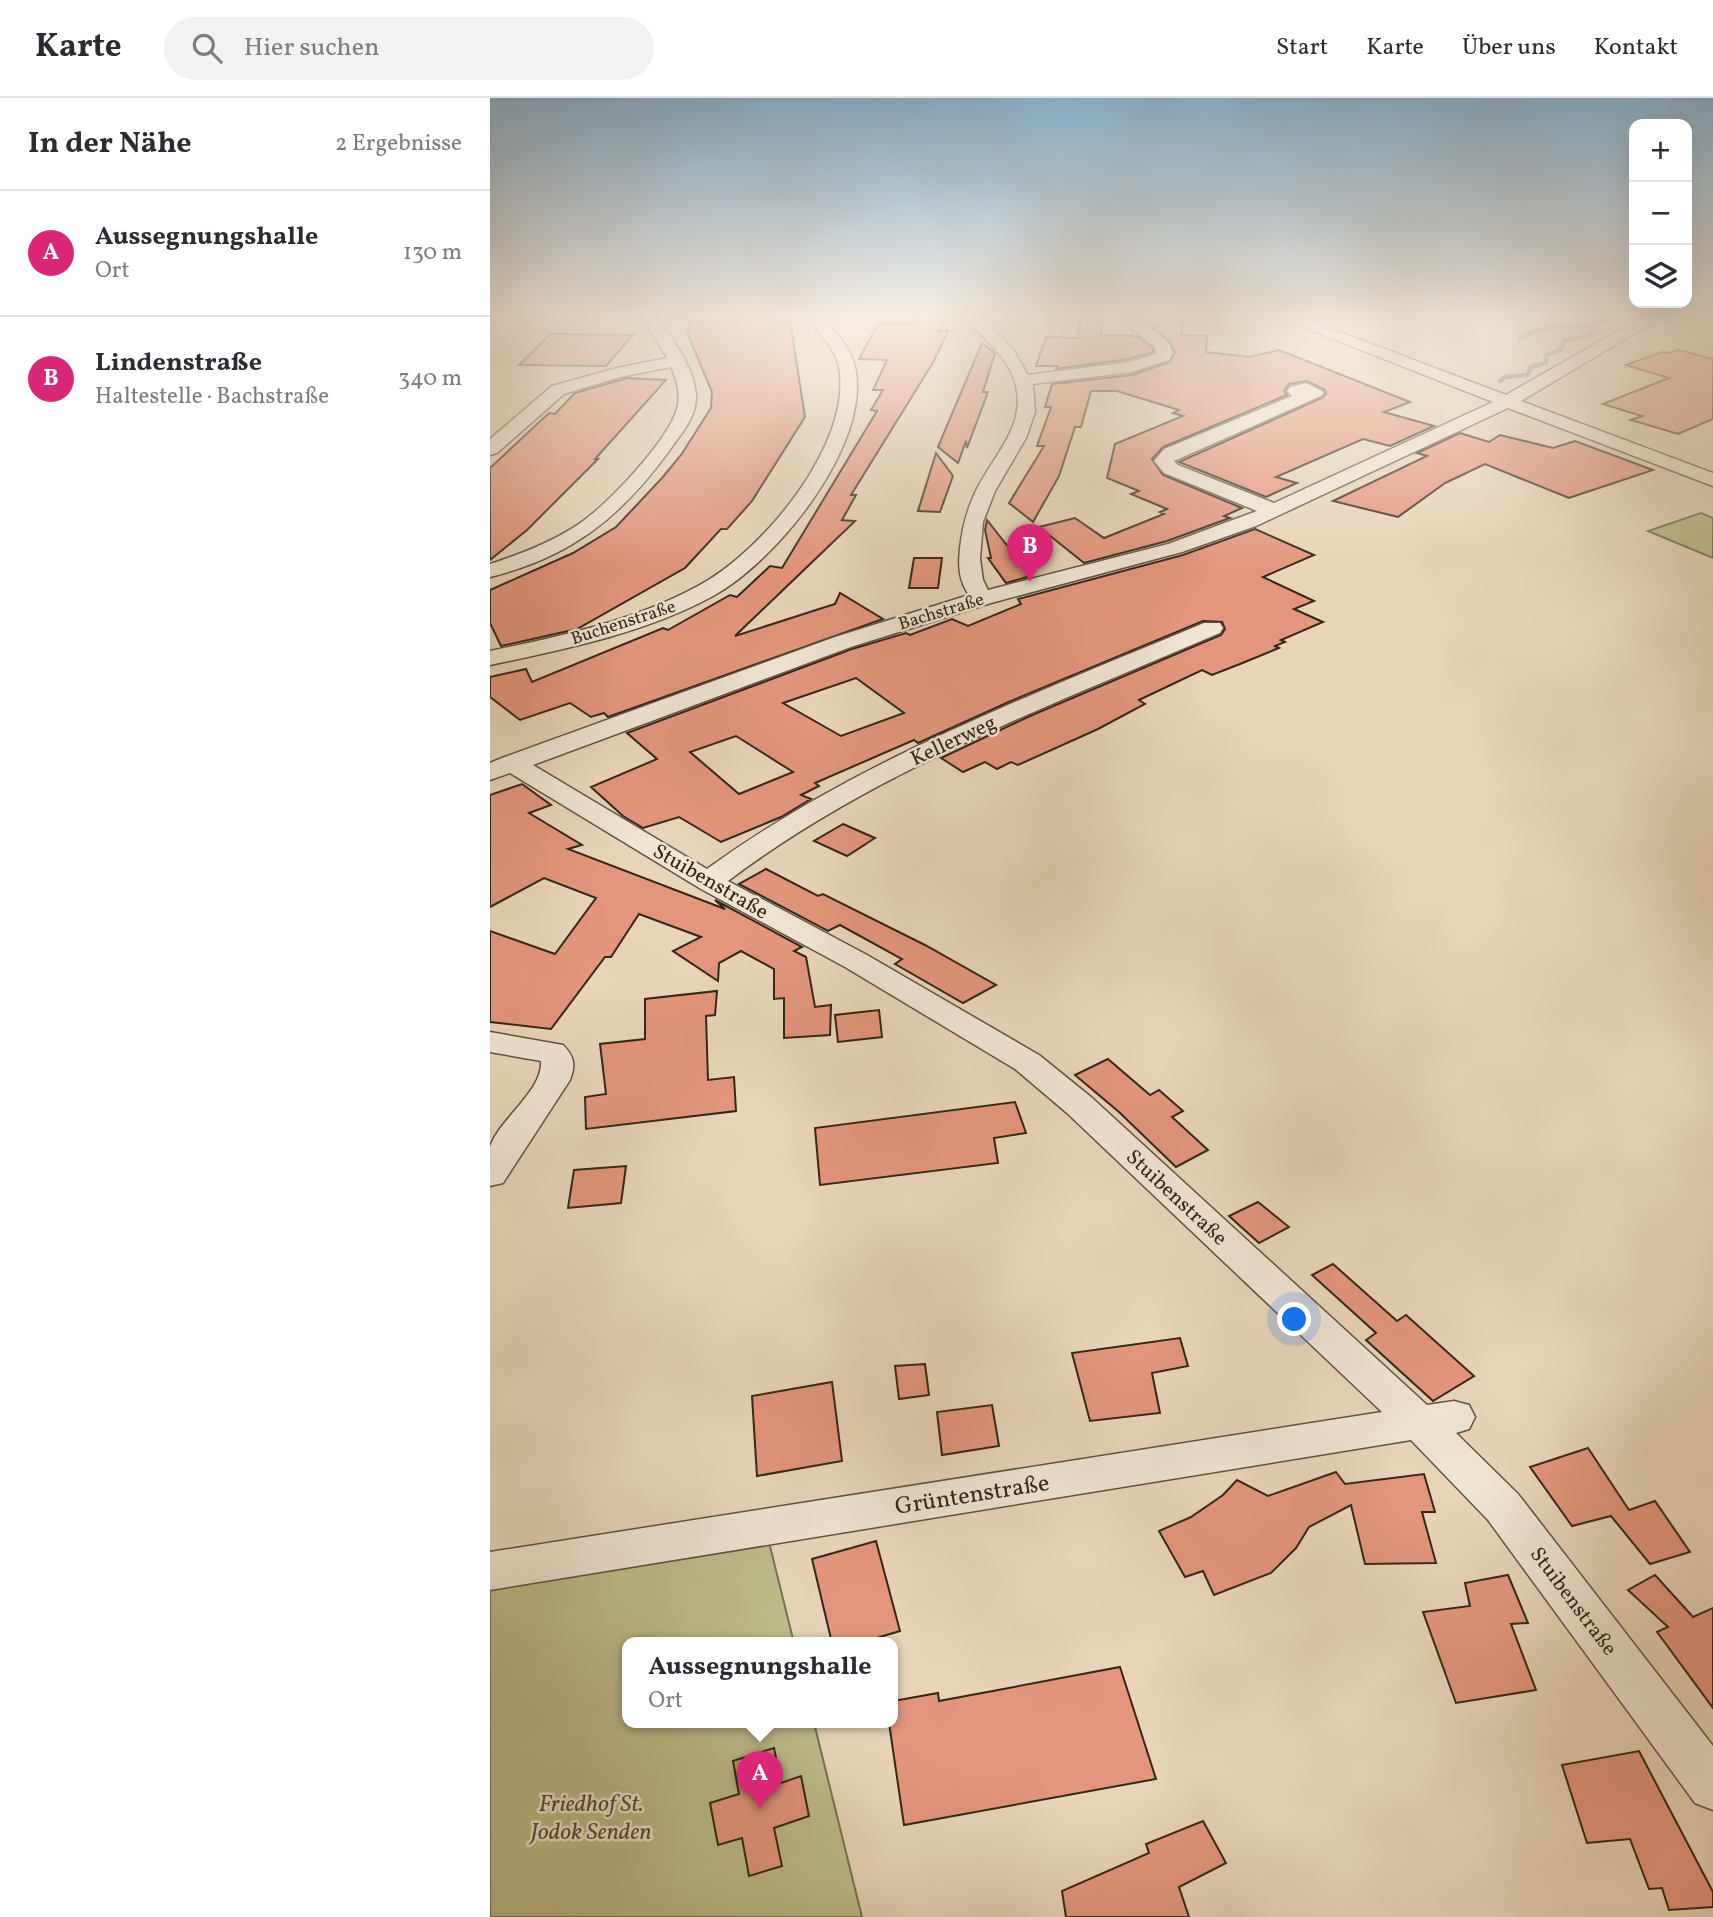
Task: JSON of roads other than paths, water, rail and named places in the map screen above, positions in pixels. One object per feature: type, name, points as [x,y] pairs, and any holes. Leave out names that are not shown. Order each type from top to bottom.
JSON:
[{"type":"street","points":[[490,449],[548,399]]},
{"type":"street","points":[[490,571],[565,540],[601,517],[625,493],[674,430],[687,409],[687,399]]},
{"type":"street","name":"Buchenstraße","points":[[490,658],[585,636],[653,616],[729,577],[765,545],[793,510],[837,441],[849,409],[849,399]]},
{"type":"street","points":[[983,598],[972,584],[970,541],[979,506],[1016,443],[1026,416],[1027,399]]},
{"type":"street","points":[[1276,511],[1171,469],[1163,461],[1171,453],[1299,399]]},
{"type":"street","points":[[1499,399],[1713,480]]},
{"type":"street","name":"Bachstraße","points":[[501,767],[800,657],[983,598],[1161,552],[1276,511],[1512,399]]},
{"type":"street","name":"Kellerweg","points":[[709,881],[770,836],[850,790],[1004,716],[1212,628]]},
{"type":"street","name":"Stuibenstraße","points":[[501,767],[856,961],[1027,1062],[1079,1105],[1436,1419],[1713,1786]]},
{"type":"street","points":[[490,1042],[551,1052],[557,1056],[558,1070],[490,1174]]},
{"type":"street","name":"Grüntenstraße","points":[[490,1572],[1436,1419]]},
{"type":"place","name":"Lindenstraße","points":[[1030,582]]},
{"type":"place","name":"Aussegnungshalle","points":[[760,1809]]},
{"type":"park label","name":"Friedhof St. Jodok Senden","points":[[591,1817]]}]
